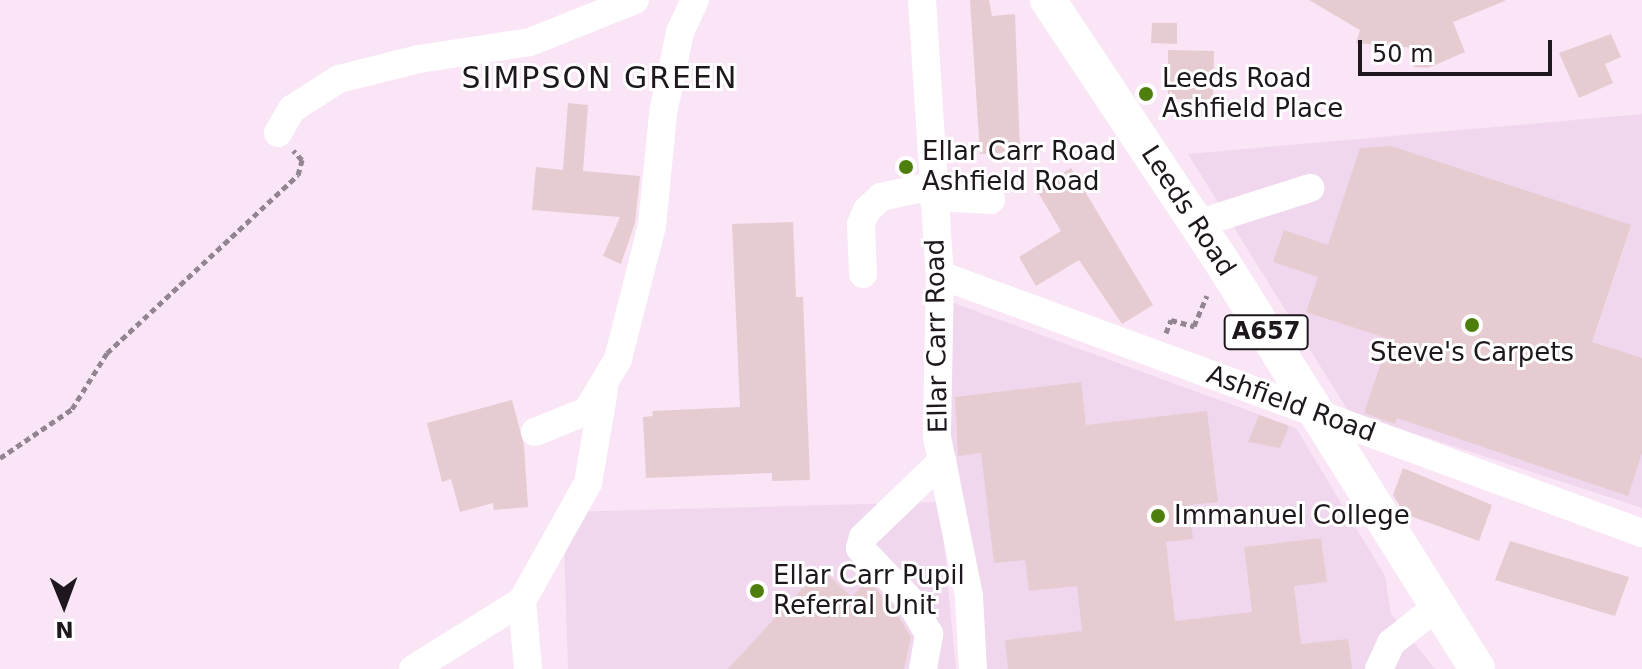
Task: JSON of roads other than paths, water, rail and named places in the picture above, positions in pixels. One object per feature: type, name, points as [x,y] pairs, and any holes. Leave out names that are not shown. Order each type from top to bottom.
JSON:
[{"type":"main road","name":"Leeds Road","points":[[1048,0],[1222,262],[1435,608],[1477,669]]},
{"type":"street","points":[[278,133],[311,93],[339,79],[419,59],[530,42],[635,0]]},
{"type":"street","points":[[413,669],[522,601],[588,483],[604,390],[618,359],[652,226],[663,113],[680,32],[695,0]]},
{"type":"street","name":"Ellar Carr Road","points":[[922,0],[932,192],[940,275],[942,461],[969,596],[973,669]]},
{"type":"street","points":[[1197,224],[1310,188]]},
{"type":"street","points":[[863,274],[861,224],[867,210],[881,197],[932,192],[991,200]]},
{"type":"street","name":"Ashfield Road","points":[[940,275],[1642,533]]},
{"type":"street","points":[[535,432],[587,411],[604,390]]},
{"type":"street","points":[[923,669],[929,634],[908,598],[860,548],[863,537],[942,461]]},
{"type":"street","points":[[522,601],[528,669]]},
{"type":"street","points":[[1379,669],[1391,643],[1435,608]]},
{"type":"place","name":"Leeds Road Ashfield Place","points":[[1146,94]]},
{"type":"place","name":"Ellar Carr Road Ashfield Road","points":[[906,167]]},
{"type":"place","name":"Steve's Carpets","points":[[1472,325]]},
{"type":"place","name":"Immanuel College","points":[[1158,516]]},
{"type":"place","name":"Ellar Carr Pupil Referral Unit","points":[[757,591]]},
{"type":"district","name":"SIMPSON GREEN","points":[[600,78]]}]
